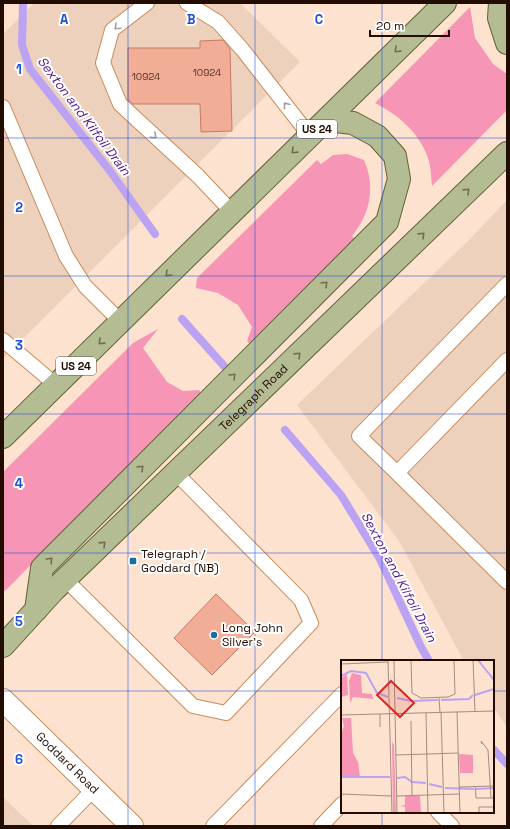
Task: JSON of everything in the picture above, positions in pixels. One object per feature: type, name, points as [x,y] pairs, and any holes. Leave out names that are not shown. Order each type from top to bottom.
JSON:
[{"type":"main road","name":"US 24","points":[[3,437],[445,3]]},
{"type":"main road","points":[[500,3],[499,18],[507,43]]},
{"type":"main road","points":[[36,610],[42,568],[387,222],[399,179],[395,156],[377,136],[353,123],[327,120]]},
{"type":"main road","name":"Telegraph Road","points":[[3,646],[66,580],[507,153]]},
{"type":"main road","name":"Goddard Road","points":[[3,700],[132,826]]},
{"type":"lane","points":[[147,3],[112,30],[103,63],[120,104],[198,176],[232,212]]},
{"type":"lane","points":[[187,3],[218,22],[242,49],[310,136]]},
{"type":"lane","points":[[3,107],[66,256],[85,286],[121,322]]},
{"type":"lane","points":[[507,284],[359,436],[507,582]]},
{"type":"lane","points":[[3,340],[56,386]]},
{"type":"lane","points":[[397,473],[507,360]]},
{"type":"lane","points":[[66,580],[193,706],[226,713],[311,623],[301,600],[176,473]]},
{"type":"lane","points":[[213,826],[341,695]]},
{"type":"lane","points":[[58,826],[94,789]]},
{"type":"lane","points":[[321,826],[341,805]]},
{"type":"lane","points":[[439,813],[452,826]]},
{"type":"shaded area","points":[[34,3],[240,3],[300,62],[3,359],[3,34]]},
{"type":"shaded area","points":[[470,7],[475,38],[493,64],[507,74],[507,110],[432,186],[429,161],[419,140],[400,119],[375,103]]},
{"type":"shaded area","points":[[347,154],[364,160],[370,180],[367,209],[358,228],[352,236],[356,240],[252,346],[247,341],[252,327],[238,305],[218,293],[196,288],[197,278],[317,160],[321,164],[333,155]]},
{"type":"shaded area","points":[[507,200],[507,727],[494,708],[494,660],[463,660],[399,541],[297,405],[469,240]]},
{"type":"shaded area","points":[[158,329],[143,348],[167,382],[183,391],[199,390],[201,393],[5,591],[3,589],[3,472],[133,343]]},
{"type":"shaded area","points":[[3,797],[33,826],[3,826]]},
{"type":"building","points":[[223,40],[230,49],[232,131],[201,132],[200,104],[133,104],[128,100],[128,48],[200,48],[200,41]]},
{"type":"building","name":"Long John Silver's","points":[[216,594],[255,632],[212,675],[174,638]]},
{"type":"waterway","name":"Sexton and Kilfoil Drain","points":[[23,3],[22,45],[30,69],[110,171],[155,234]]},
{"type":"waterway","name":"Sexton and Kilfoil Drain","points":[[182,319],[224,366]]},
{"type":"waterway","name":"Sexton and Kilfoil Drain","points":[[285,430],[341,495],[380,559],[428,660]]},
{"type":"waterway","name":"Sexton and Kilfoil Drain","points":[[494,750],[507,764]]},
{"type":"place","name":"Telegraph / Goddard (NB)","points":[[133,561]]},
{"type":"place","name":"Long John Silver's","points":[[214,635]]}]
